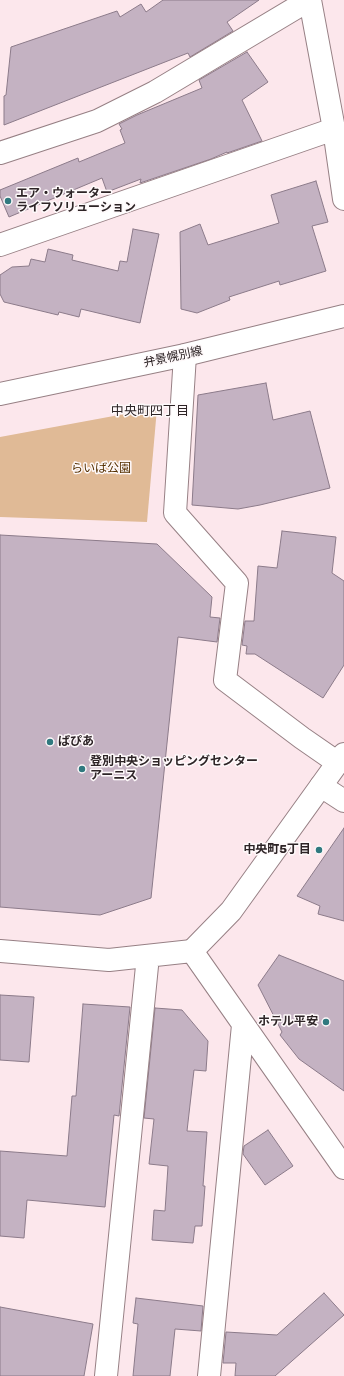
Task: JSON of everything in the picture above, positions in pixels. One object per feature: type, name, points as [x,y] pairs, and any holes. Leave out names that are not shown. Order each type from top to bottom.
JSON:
[{"type":"street","points":[[0,153],[97,121],[155,92],[310,0],[334,129],[344,199]]},
{"type":"street","points":[[0,245],[334,129]]},
{"type":"street","name":"弁景幌別線","points":[[0,394],[186,355],[344,316]]},
{"type":"street","points":[[0,951],[109,960],[192,952],[231,911],[341,758],[225,680],[237,583],[175,513],[186,355]]},
{"type":"street","points":[[321,786],[344,801]]},
{"type":"street","points":[[192,952],[344,1168]]},
{"type":"street","points":[[106,1376],[148,956]]},
{"type":"street","points":[[210,1376],[243,1025]]},
{"type":"green space","name":"らいば公園","points":[[157,408],[147,522],[0,517],[0,437]]},
{"type":"building","points":[[163,0],[259,0],[227,22],[233,31],[190,57],[188,53],[4,125],[4,96],[6,95],[11,47],[117,11],[120,17],[141,4],[146,12]]},
{"type":"building","points":[[247,52],[268,82],[242,100],[262,141],[140,183],[141,179],[107,192],[102,178],[9,217],[0,196],[0,190],[78,158],[79,162],[125,143],[120,130],[122,129],[119,124],[202,88],[199,80]]},
{"type":"building","points":[[316,181],[328,222],[312,226],[326,271],[280,285],[279,281],[229,297],[230,300],[197,313],[181,309],[180,232],[200,224],[208,245],[279,223],[271,195]]},
{"type":"building","points":[[133,229],[159,234],[140,323],[81,309],[79,317],[59,312],[58,315],[4,302],[0,294],[0,275],[12,267],[29,266],[31,259],[45,262],[48,249],[73,255],[72,260],[118,271],[120,261],[127,262]]},
{"type":"building","points":[[266,383],[273,420],[310,411],[330,488],[238,509],[192,505],[198,395]]},
{"type":"building","points":[[282,531],[336,537],[332,573],[344,581],[344,665],[323,698],[255,654],[246,654],[247,646],[242,645],[245,621],[254,621],[258,566],[277,568]]},
{"type":"building","name":"登別中央ショッピングセンター アーニス","points":[[0,535],[157,544],[212,597],[210,617],[220,618],[217,642],[178,637],[151,898],[100,915],[0,907]]},
{"type":"building","points":[[344,828],[344,921],[318,914],[320,906],[297,896]]},
{"type":"building","name":"ホテル平安","points":[[279,955],[344,981],[344,1091],[299,1059],[280,1035],[282,1032],[258,985]]},
{"type":"building","points":[[0,995],[34,997],[29,1062],[0,1060]]},
{"type":"building","points":[[83,1004],[130,1007],[119,1116],[114,1115],[105,1207],[27,1200],[24,1238],[0,1236],[0,1151],[67,1156],[72,1096],[76,1096]]},
{"type":"building","points":[[155,1008],[182,1010],[208,1041],[206,1071],[194,1070],[187,1131],[207,1132],[202,1226],[195,1226],[193,1243],[152,1240],[154,1210],[165,1211],[168,1166],[149,1164],[154,1119],[144,1118]]},
{"type":"building","points":[[268,1130],[293,1166],[265,1185],[243,1154],[244,1146]]},
{"type":"building","points":[[324,1293],[344,1315],[275,1376],[235,1376],[236,1363],[223,1363],[226,1332],[277,1335]]},
{"type":"building","points":[[136,1298],[203,1306],[201,1331],[175,1329],[170,1376],[133,1376],[138,1324],[133,1323]]},
{"type":"building","points":[[0,1307],[93,1324],[84,1376],[0,1376]]},
{"type":"place","name":"エア・ウォーター ライフソリューション","points":[[8,201]]},
{"type":"place","name":"ぱぴあ","points":[[50,742]]},
{"type":"place","name":"登別中央ショッピングセンター アーニス","points":[[82,769]]},
{"type":"place","name":"中央町5丁目","points":[[319,850]]},
{"type":"place","name":"ホテル平安","points":[[326,1022]]},
{"type":"district","name":"中央町四丁目","points":[[150,411]]}]
